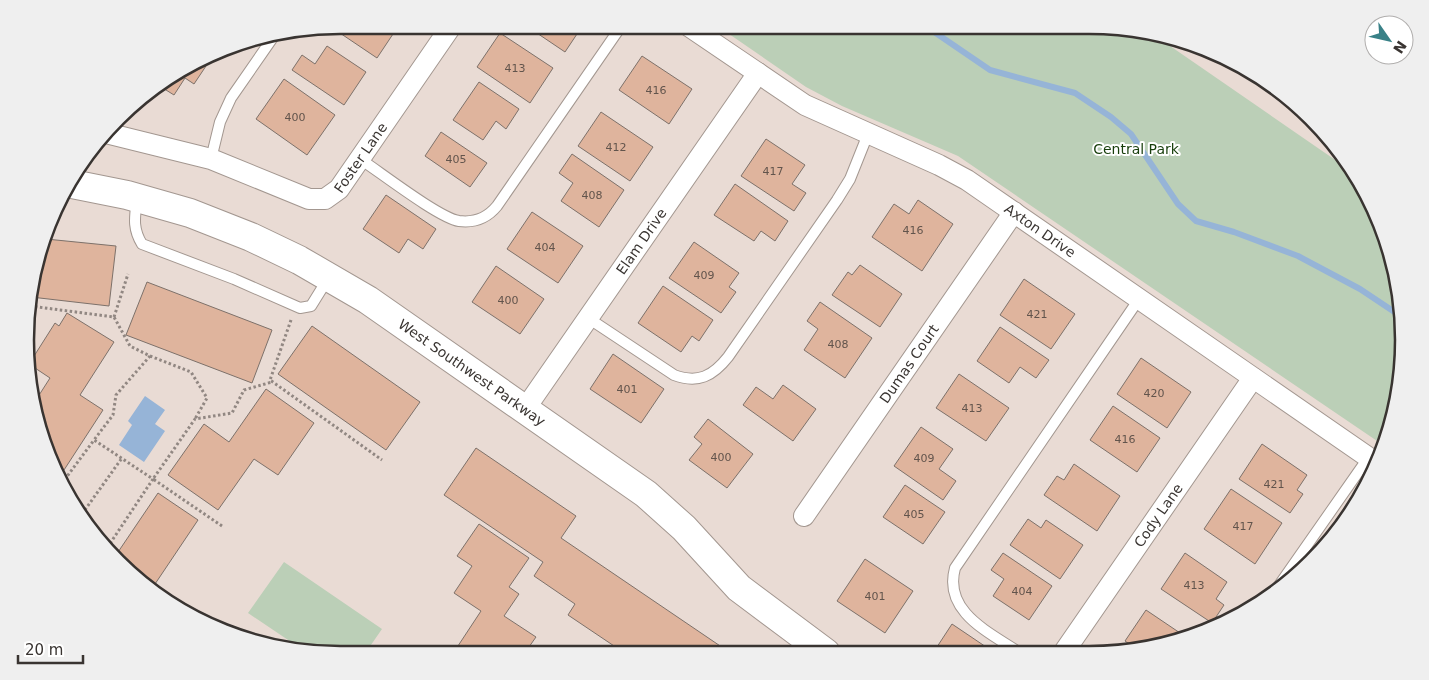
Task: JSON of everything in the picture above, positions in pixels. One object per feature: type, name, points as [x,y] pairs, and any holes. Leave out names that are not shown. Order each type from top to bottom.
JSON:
[{"type":"street","name":"Foster Lane","points":[[113,135],[211,159],[317,200],[325,199],[339,189],[446,34]]},
{"type":"street","name":"Axton Drive","points":[[700,34],[822,115],[954,172],[1371,460]]},
{"type":"street","name":"Elam Drive","points":[[525,409],[758,74]]},
{"type":"street","name":"West Southwest Parkway","points":[[76,185],[137,198],[190,213],[251,236],[329,276],[646,494],[684,528],[739,588],[817,646]]},
{"type":"street","name":"Dumas Court","points":[[804,516],[1014,212]]},
{"type":"street","name":"Cody Lane","points":[[1068,646],[1253,378]]},
{"type":"lane","points":[[360,159],[442,214],[458,221],[483,218],[497,206],[616,34]]},
{"type":"lane","points":[[211,159],[225,111],[270,42]]},
{"type":"lane","points":[[588,318],[674,375],[684,379],[699,380],[715,372],[728,357],[837,200],[850,179],[868,134]]},
{"type":"lane","points":[[137,198],[134,223],[136,234],[142,244],[234,279],[300,308],[310,306],[329,276]]},
{"type":"lane","points":[[1010,646],[978,624],[961,608],[955,599],[953,588],[955,568],[1139,299]]},
{"type":"lane","points":[[1291,570],[1366,470]]},
{"type":"path","points":[[111,543],[195,419],[207,398],[191,372],[130,346],[114,317],[128,274]]},
{"type":"path","points":[[295,305],[288,334],[270,380],[382,460]]},
{"type":"path","points":[[35,307],[114,317]]},
{"type":"path","points":[[66,477],[113,415],[116,395],[150,356]]},
{"type":"path","points":[[195,419],[232,413],[244,390],[272,382]]},
{"type":"path","points":[[94,440],[222,526]]},
{"type":"path","points":[[85,510],[122,458]]},
{"type":"green space","name":"Central Park","points":[[729,34],[1109,34],[1167,44],[1338,162],[1364,205],[1385,261],[1395,320],[1393,380],[1385,419],[1378,441],[958,156],[842,106],[806,87]]},
{"type":"green space","points":[[284,562],[382,629],[370,646],[300,644],[292,642],[248,613]]},
{"type":"water","points":[[145,396],[165,410],[155,424],[165,431],[144,462],[119,445],[132,425],[128,421]]},
{"type":"building","points":[[341,34],[393,34],[377,58]]},
{"type":"building","points":[[499,34],[502,34],[553,68],[530,103],[477,67]]},
{"type":"building","points":[[538,34],[577,34],[565,52]]},
{"type":"building","points":[[327,46],[366,72],[344,105],[292,70],[302,55],[315,64]]},
{"type":"building","points":[[642,56],[692,89],[669,124],[619,90]]},
{"type":"building","points":[[206,66],[194,84],[185,78],[174,95],[165,89]]},
{"type":"building","points":[[284,79],[335,115],[307,155],[256,119]]},
{"type":"building","points":[[479,82],[519,109],[506,129],[496,121],[483,140],[453,120]]},
{"type":"building","points":[[601,112],[653,147],[630,181],[578,146]]},
{"type":"building","points":[[441,132],[487,163],[470,187],[425,156]]},
{"type":"building","points":[[766,139],[805,165],[792,184],[806,193],[794,211],[741,176]]},
{"type":"building","points":[[572,154],[624,190],[599,227],[561,201],[573,183],[559,173]]},
{"type":"building","points":[[735,184],[788,221],[775,241],[761,231],[754,241],[714,215]]},
{"type":"building","points":[[386,195],[436,229],[423,249],[408,239],[399,253],[363,229]]},
{"type":"building","points":[[918,200],[953,224],[922,271],[872,237],[894,204],[909,214]]},
{"type":"building","points":[[532,212],[583,246],[558,283],[507,249]]},
{"type":"building","points":[[51,239],[116,246],[109,306],[36,298],[44,261]]},
{"type":"building","points":[[694,242],[739,273],[729,287],[736,292],[721,313],[669,278]]},
{"type":"building","points":[[860,265],[902,294],[880,327],[832,295],[848,272],[852,275]]},
{"type":"building","points":[[496,266],[544,299],[520,334],[472,302]]},
{"type":"building","points":[[1024,279],[1075,314],[1051,349],[1000,315]]},
{"type":"building","points":[[147,282],[272,330],[252,383],[126,335]]},
{"type":"building","points":[[663,286],[713,320],[699,341],[692,336],[681,352],[638,323]]},
{"type":"building","points":[[820,302],[872,338],[845,378],[804,350],[818,329],[807,321]]},
{"type":"building","points":[[67,313],[114,342],[80,395],[103,410],[64,470],[50,438],[39,395],[50,378],[35,368],[34,360],[34,356],[55,323],[59,326]]},
{"type":"building","points":[[312,326],[420,402],[386,450],[278,374]]},
{"type":"building","points":[[1000,327],[1049,360],[1036,378],[1020,367],[1009,383],[977,361]]},
{"type":"building","points":[[613,354],[664,389],[641,423],[590,389]]},
{"type":"building","points":[[1141,358],[1191,392],[1167,428],[1117,394]]},
{"type":"building","points":[[959,374],[1009,408],[986,441],[936,408]]},
{"type":"building","points":[[783,385],[816,409],[793,441],[743,405],[756,387],[773,399]]},
{"type":"building","points":[[266,389],[314,423],[278,475],[254,459],[218,510],[168,475],[204,424],[229,442]]},
{"type":"building","points":[[1113,406],[1160,438],[1137,472],[1090,440]]},
{"type":"building","points":[[708,419],[753,454],[727,488],[689,460],[702,444],[694,437]]},
{"type":"building","points":[[921,427],[953,449],[939,469],[956,481],[943,500],[894,466]]},
{"type":"building","points":[[1262,444],[1307,475],[1297,490],[1303,494],[1290,513],[1239,479]]},
{"type":"building","points":[[476,448],[576,516],[561,538],[720,646],[614,646],[568,615],[575,604],[534,576],[543,562],[444,495]]},
{"type":"building","points":[[1074,464],[1120,496],[1097,531],[1044,495],[1057,476],[1064,480]]},
{"type":"building","points":[[905,485],[945,512],[923,544],[883,517]]},
{"type":"building","points":[[1231,489],[1282,523],[1255,564],[1204,529]]},
{"type":"building","points":[[158,493],[198,520],[155,584],[118,552]]},
{"type":"building","points":[[1028,519],[1041,528],[1046,520],[1083,545],[1060,579],[1010,545]]},
{"type":"building","points":[[479,524],[529,558],[509,587],[519,594],[504,616],[536,637],[530,646],[458,646],[481,611],[454,593],[472,566],[457,556]]},
{"type":"building","points":[[1003,553],[1052,586],[1029,620],[993,596],[1004,579],[991,570]]},
{"type":"building","points":[[1185,553],[1227,582],[1216,599],[1224,605],[1215,619],[1210,621],[1161,589]]},
{"type":"building","points":[[865,559],[913,591],[885,633],[837,601]]},
{"type":"building","points":[[1146,610],[1179,632],[1129,644],[1125,641]]},
{"type":"building","points":[[952,624],[985,646],[938,646]]},
{"type":"waterway","points":[[937,34],[990,70],[1075,93],[1111,117],[1131,134],[1178,204],[1196,221],[1234,232],[1298,256],[1360,289],[1394,312]]}]
